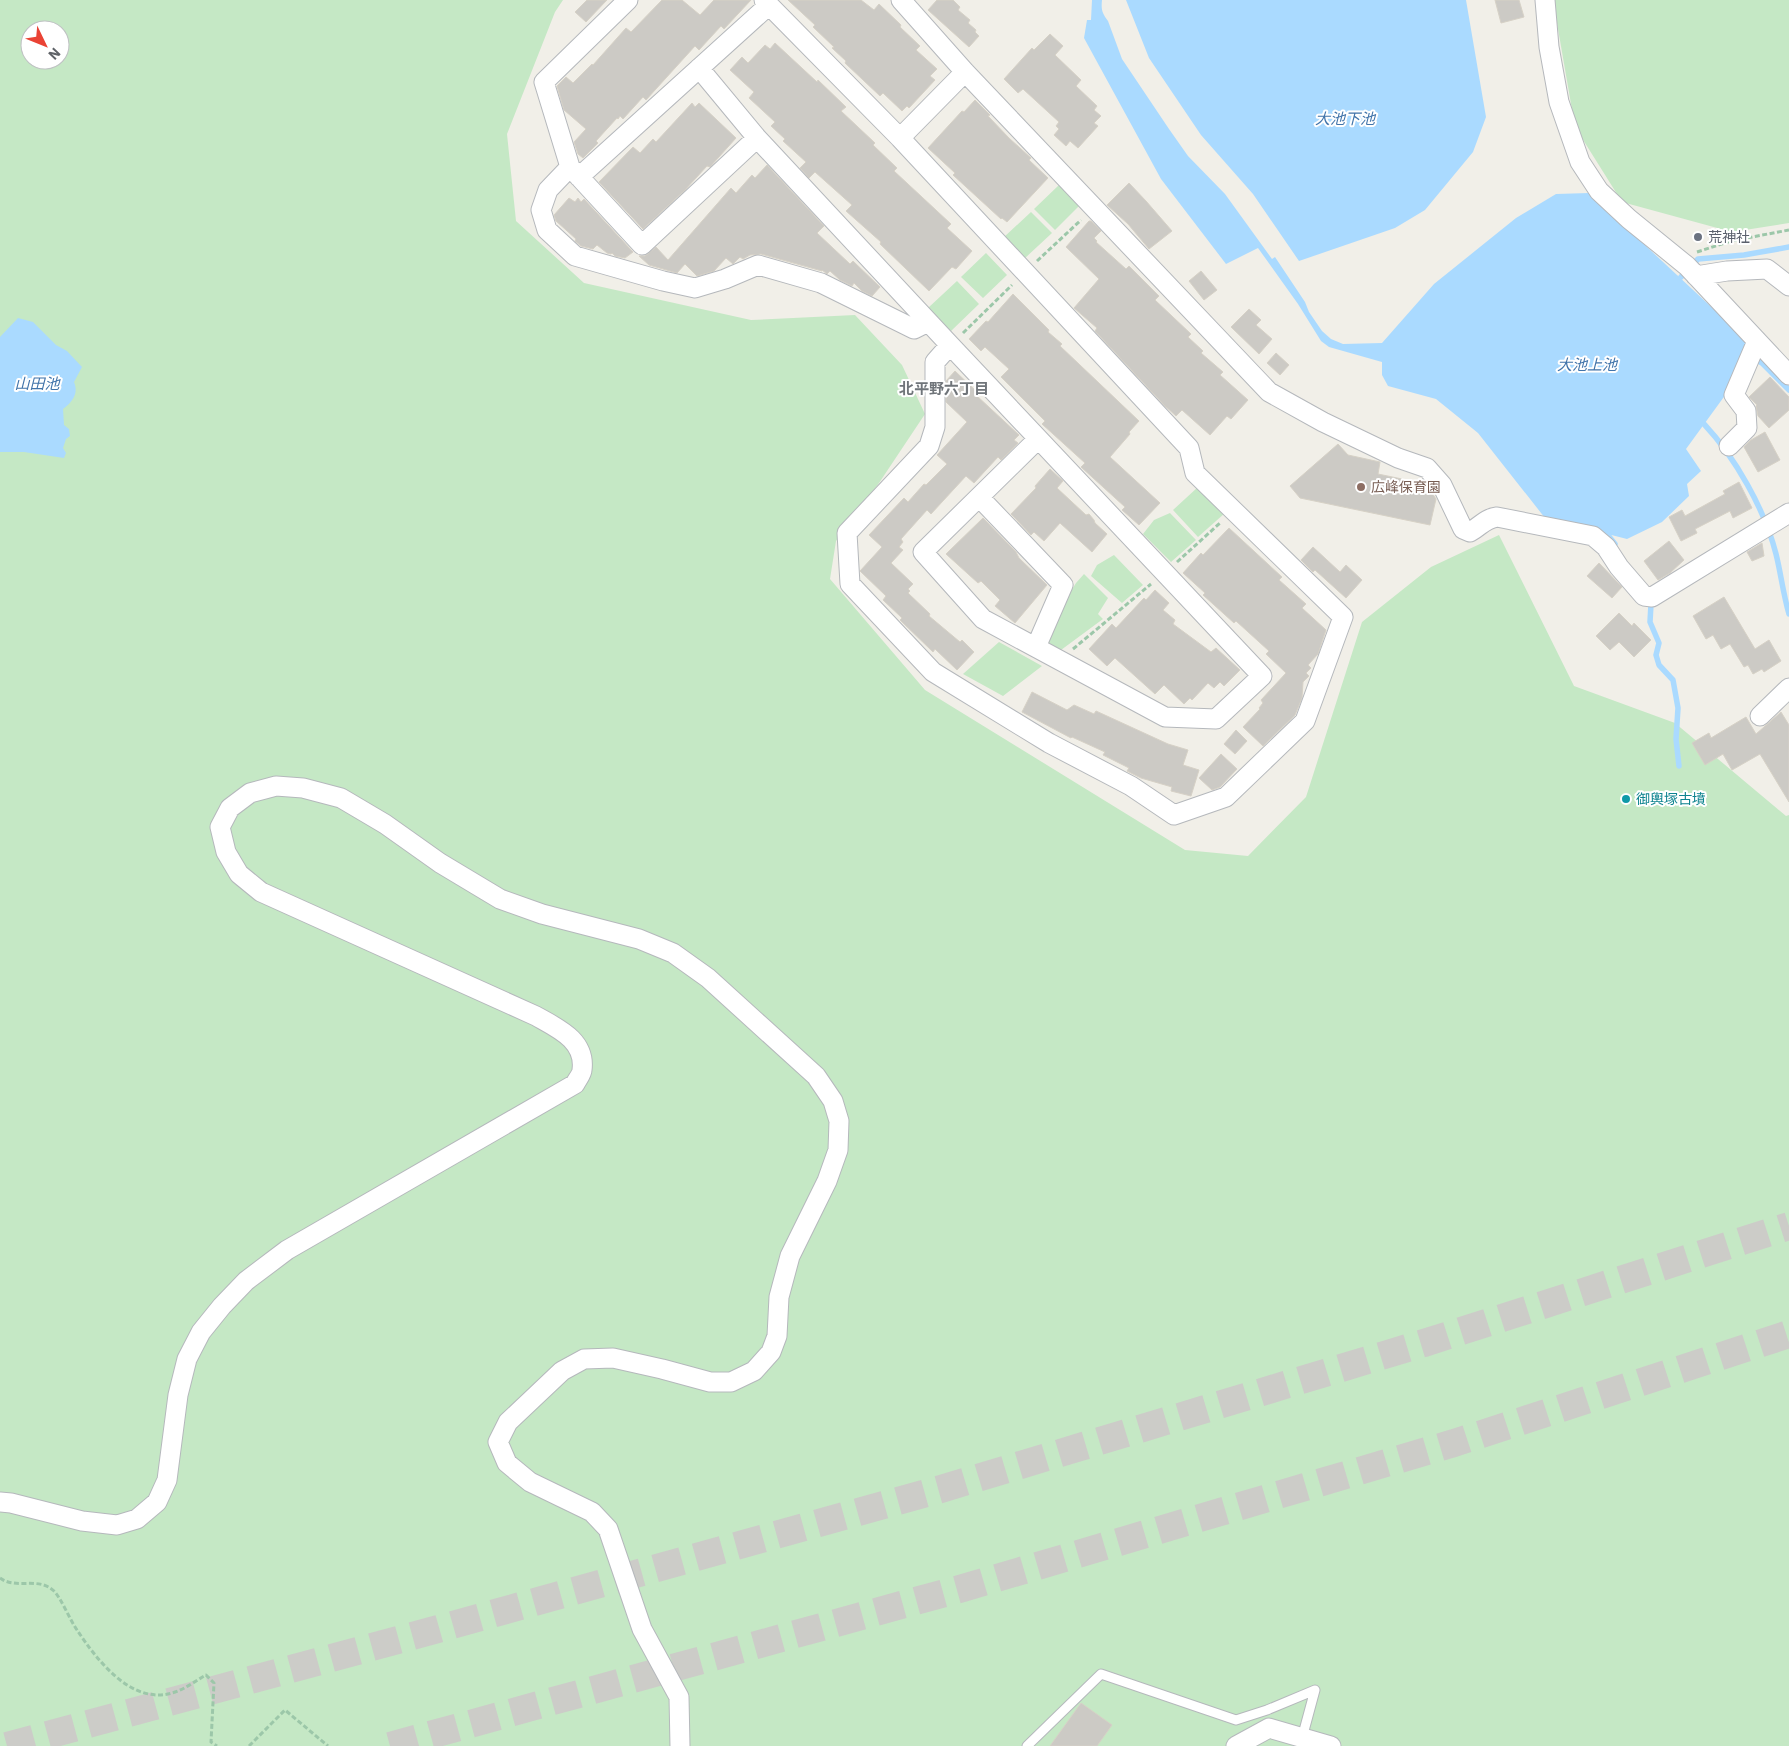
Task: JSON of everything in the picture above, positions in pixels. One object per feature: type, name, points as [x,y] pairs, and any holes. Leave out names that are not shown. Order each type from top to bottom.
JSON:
[{"type":"street","points":[[628,0],[544,82],[574,172],[642,245],[757,138]]},
{"type":"street","points":[[902,0],[965,72],[1269,392],[1323,422],[1398,458],[1427,468],[1442,485],[1463,529],[1470,532],[1488,518],[1498,517],[1593,536],[1606,547],[1619,567],[1644,596],[1652,598],[1789,514]]},
{"type":"street","points":[[1545,0],[1549,47],[1559,102],[1580,162],[1599,191],[1696,276],[1789,375]]},
{"type":"street","points":[[928,322],[914,329],[821,283],[758,265],[725,279],[695,288],[575,256],[547,230],[541,210],[548,190],[574,172],[699,68],[766,3],[900,138],[1189,448],[1195,473],[1342,617],[1305,721],[1226,797],[1174,814],[1132,786],[1049,743],[933,672],[850,584],[846,533],[930,446],[935,427],[935,362],[950,345]]},
{"type":"street","points":[[699,68],[757,138],[1262,676],[1216,719],[1165,716],[983,619],[923,552],[1038,439]]},
{"type":"street","points":[[900,138],[965,72]]},
{"type":"street","points":[[1696,276],[1726,271],[1767,269],[1789,286]]},
{"type":"street","points":[[1729,446],[1747,428],[1746,411],[1734,395],[1757,341]]},
{"type":"street","points":[[979,497],[1063,585],[1036,647]]},
{"type":"street","points":[[1760,716],[1789,688]]},
{"type":"street","points":[[0,1502],[82,1521],[117,1525],[137,1520],[157,1502],[167,1480],[178,1395],[187,1359],[201,1332],[246,1281],[286,1250],[575,1084],[582,1070],[580,1050],[571,1037],[536,1016],[261,892],[239,874],[226,852],[220,827],[230,808],[250,793],[276,786],[303,788],[341,798],[386,824],[440,863],[500,899],[542,914],[639,939],[673,953],[708,978],[816,1076],[833,1101],[839,1121],[838,1150],[827,1181],[790,1256],[779,1298],[777,1336],[771,1352],[754,1371],[731,1382],[710,1382],[662,1368],[613,1358],[584,1359],[562,1370],[508,1422],[498,1442],[507,1463],[530,1482],[592,1512],[608,1529],[642,1629],[679,1697],[680,1746]]},
{"type":"street","points":[[1236,1746],[1269,1728],[1332,1746]]},
{"type":"lane","points":[[1027,1746],[1101,1674],[1236,1720],[1267,1710],[1315,1690],[1302,1738]]},
{"type":"path","points":[[1678,259],[1731,241],[1789,230]]},
{"type":"path","points":[[1189,551],[1234,510]]},
{"type":"path","points":[[1060,660],[1165,573]]},
{"type":"path","points":[[0,1578],[8,1584],[39,1583],[54,1591],[76,1630],[104,1666],[134,1690],[152,1696],[172,1693],[206,1676],[214,1683],[211,1742],[217,1746]]},
{"type":"path","points":[[249,1746],[285,1710],[328,1746]]},
{"type":"green space","points":[[0,0],[563,0],[555,12],[507,134],[516,221],[584,283],[751,320],[855,315],[902,365],[925,414],[879,483],[836,541],[830,579],[925,690],[1185,850],[1248,856],[1306,797],[1362,622],[1431,567],[1499,535],[1574,686],[1675,723],[1786,816],[1789,815],[1789,1746],[0,1746]]},
{"type":"green space","points":[[1553,0],[1789,0],[1789,223],[1732,232],[1622,202],[1575,127]]},
{"type":"green space","points":[[1059,185],[1079,206],[1055,230],[1034,209]]},
{"type":"green space","points":[[1031,212],[1052,233],[1024,259],[1003,238]]},
{"type":"green space","points":[[986,253],[1007,275],[983,298],[961,277]]},
{"type":"green space","points":[[957,281],[979,304],[951,331],[928,308]]},
{"type":"green space","points":[[1198,487],[1225,513],[1198,537],[1173,510]]},
{"type":"green space","points":[[1170,513],[1196,540],[1171,562],[1143,534],[1154,520]]},
{"type":"green space","points":[[1114,555],[1143,585],[1122,603],[1091,576],[1097,565]]},
{"type":"green space","points":[[1084,574],[1108,598],[1098,614],[1103,619],[1061,650],[1049,644],[1046,632],[1076,583]]},
{"type":"green space","points":[[999,642],[1042,666],[1003,696],[963,674]]},
{"type":"water","name":"大池上池","points":[[1092,0],[1102,0],[1102,11],[1108,21],[1122,59],[1188,156],[1225,194],[1272,259],[1275,257],[1322,331],[1331,339],[1343,344],[1382,343],[1434,284],[1516,218],[1556,194],[1589,193],[1750,343],[1726,394],[1686,449],[1701,471],[1687,484],[1689,496],[1662,522],[1627,539],[1545,518],[1478,433],[1436,399],[1388,386],[1382,375],[1382,362],[1329,347],[1321,341],[1298,304],[1258,248],[1226,264],[1161,179],[1084,38],[1087,20],[1091,20]]},
{"type":"water","name":"大池下池","points":[[1126,0],[1466,0],[1486,117],[1473,152],[1425,210],[1395,228],[1299,261],[1253,194],[1201,135],[1149,58]]},
{"type":"water","name":"山田池","points":[[18,318],[33,322],[56,345],[67,351],[82,367],[74,382],[76,390],[74,397],[63,409],[64,425],[69,429],[70,436],[66,439],[63,448],[66,453],[64,458],[24,452],[0,452],[0,337]]},
{"type":"building","points":[[587,0],[607,0],[586,22],[575,12]]},
{"type":"building","points":[[662,0],[682,0],[700,15],[714,0],[751,0],[724,29],[721,26],[699,50],[695,46],[646,100],[643,97],[623,119],[620,116],[617,118],[596,141],[598,143],[583,158],[578,154],[574,142],[586,129],[564,110],[557,86],[566,77],[573,83],[593,65],[626,28],[631,32]]},
{"type":"building","points":[[788,0],[861,0],[874,10],[879,4],[920,46],[916,50],[937,69],[930,76],[935,80],[909,108],[907,106],[902,111],[883,93],[880,96],[845,63],[846,61],[832,48],[834,47],[813,27],[815,25]]},
{"type":"building","points":[[937,0],[953,0],[960,7],[958,10],[970,20],[968,23],[976,30],[975,32],[979,36],[969,47],[928,10]]},
{"type":"building","points":[[1495,0],[1519,0],[1524,17],[1501,23]]},
{"type":"building","points":[[1050,34],[1063,46],[1055,55],[1081,80],[1076,86],[1097,106],[1094,110],[1101,116],[1094,123],[1098,126],[1078,148],[1070,141],[1066,146],[1054,135],[1059,129],[1056,126],[1059,122],[1023,89],[1018,93],[1004,79],[1032,48],[1034,50]]},
{"type":"building","points":[[775,43],[846,107],[841,111],[875,143],[873,145],[897,168],[894,171],[951,224],[947,228],[972,251],[956,269],[952,267],[929,291],[880,244],[881,242],[846,211],[852,205],[815,172],[809,178],[800,168],[806,162],[783,141],[785,139],[771,126],[775,122],[749,98],[754,92],[730,70],[742,57],[748,63],[765,45],[770,49]]},
{"type":"building","points":[[975,100],[1009,138],[1031,158],[1029,160],[1048,178],[1007,222],[1001,219],[953,175],[955,173],[928,148],[962,111],[964,112]]},
{"type":"building","points":[[692,103],[695,107],[699,103],[736,138],[710,167],[707,166],[685,190],[643,229],[599,182],[633,147],[640,153],[653,139],[656,142]]},
{"type":"building","points":[[767,165],[824,226],[817,233],[850,264],[853,261],[880,287],[872,296],[862,291],[854,283],[852,286],[840,280],[830,271],[827,274],[822,270],[761,254],[750,255],[743,259],[740,257],[733,264],[726,258],[714,271],[697,276],[685,264],[677,273],[649,265],[639,256],[645,256],[656,247],[668,260],[731,188],[736,193],[752,175],[755,178]]},
{"type":"building","points":[[1129,183],[1172,231],[1149,249],[1128,224],[1107,205]]},
{"type":"building","points":[[569,198],[575,202],[578,198],[581,202],[584,199],[633,252],[625,258],[607,253],[597,245],[593,249],[581,246],[575,241],[576,239],[556,221],[554,215]]},
{"type":"building","points":[[1089,221],[1101,231],[1094,238],[1096,242],[1126,269],[1129,266],[1159,296],[1155,300],[1191,334],[1188,337],[1203,351],[1201,353],[1223,372],[1220,375],[1248,400],[1231,419],[1227,416],[1210,435],[1182,410],[1176,416],[1165,406],[1095,331],[1097,328],[1074,308],[1099,279],[1066,247]]},
{"type":"building","points":[[1201,271],[1217,290],[1204,300],[1189,281]]},
{"type":"building","points":[[1013,294],[1049,330],[1048,332],[1062,344],[1060,346],[1139,421],[1110,457],[1160,503],[1139,525],[1122,510],[1125,507],[1081,467],[1085,463],[1042,424],[1045,421],[1001,377],[1009,369],[985,347],[981,351],[969,339],[986,321],[988,322]]},
{"type":"building","points":[[1249,309],[1261,320],[1256,325],[1272,339],[1259,354],[1231,327]]},
{"type":"building","points":[[1276,353],[1289,365],[1280,375],[1267,363]]},
{"type":"building","points":[[955,371],[978,393],[976,395],[1019,435],[1014,440],[1018,443],[1001,460],[998,457],[974,483],[966,476],[931,514],[927,510],[901,539],[903,542],[899,547],[903,550],[891,563],[913,584],[908,589],[910,591],[908,593],[930,614],[929,616],[960,642],[962,640],[974,652],[957,670],[935,649],[933,652],[900,620],[902,618],[883,600],[886,596],[860,571],[882,547],[869,535],[904,498],[908,502],[924,484],[926,485],[947,464],[937,455],[967,422],[946,402],[946,396],[952,390],[946,385],[946,381]]},
{"type":"building","points":[[1770,377],[1789,397],[1789,410],[1769,428],[1758,416],[1757,405],[1749,397]]},
{"type":"building","points":[[1765,432],[1780,460],[1758,472],[1744,447],[1751,440]]},
{"type":"building","points":[[1338,444],[1348,455],[1380,462],[1378,474],[1426,484],[1436,499],[1430,525],[1300,498],[1290,486]]},
{"type":"building","points":[[1050,469],[1063,481],[1057,488],[1086,515],[1089,514],[1095,523],[1107,534],[1092,552],[1060,523],[1044,541],[1034,532],[1031,535],[1011,514],[1036,488],[1035,486]]},
{"type":"building","points":[[1739,482],[1752,508],[1733,518],[1730,511],[1695,529],[1697,533],[1681,541],[1669,517],[1682,510],[1685,516],[1725,494],[1723,491]]},
{"type":"building","points":[[983,518],[1016,552],[1019,558],[1047,585],[1015,623],[995,606],[1000,600],[981,581],[978,583],[946,554]]},
{"type":"building","points":[[1229,528],[1282,577],[1279,580],[1306,604],[1302,608],[1326,630],[1318,654],[1308,665],[1311,668],[1306,673],[1309,676],[1303,682],[1302,698],[1295,715],[1263,746],[1243,727],[1260,709],[1263,703],[1261,700],[1286,673],[1266,654],[1269,651],[1236,621],[1234,623],[1203,595],[1205,593],[1183,573],[1201,553],[1203,555]]},
{"type":"building","points":[[1669,541],[1684,560],[1670,573],[1658,580],[1644,561]]},
{"type":"building","points":[[1762,543],[1764,556],[1752,561],[1747,552]]},
{"type":"building","points":[[1313,547],[1340,572],[1346,565],[1362,580],[1346,598],[1301,560]]},
{"type":"building","points":[[1599,563],[1622,587],[1612,598],[1587,576]]},
{"type":"building","points":[[1155,590],[1169,603],[1163,610],[1175,620],[1173,624],[1211,652],[1216,648],[1240,670],[1224,686],[1220,682],[1214,688],[1208,683],[1192,700],[1190,698],[1184,704],[1164,685],[1155,694],[1115,658],[1107,666],[1089,649],[1112,624],[1116,628],[1144,598],[1146,600]]},
{"type":"building","points":[[1724,597],[1755,649],[1769,640],[1781,661],[1764,672],[1762,669],[1753,674],[1748,665],[1744,667],[1730,644],[1721,649],[1713,635],[1706,639],[1693,616]]},
{"type":"building","points":[[1619,613],[1632,626],[1634,623],[1651,640],[1634,657],[1619,642],[1610,650],[1596,636]]},
{"type":"building","points":[[1032,692],[1067,710],[1074,705],[1094,714],[1096,711],[1168,744],[1188,750],[1183,765],[1199,770],[1191,796],[1171,791],[1172,787],[1141,778],[1127,771],[1129,768],[1103,755],[1105,752],[1071,738],[1022,712]]},
{"type":"building","points":[[1781,712],[1789,725],[1789,802],[1760,754],[1732,770],[1723,754],[1705,765],[1692,743],[1709,733],[1711,738],[1746,717],[1756,734]]},
{"type":"building","points":[[1236,730],[1247,741],[1235,754],[1224,744]]},
{"type":"building","points":[[1221,754],[1237,769],[1220,787],[1212,790],[1199,778]]},
{"type":"building","points":[[1081,1703],[1112,1725],[1097,1746],[1050,1746]]},
{"type":"waterway","points":[[1681,277],[1698,259],[1744,255],[1789,247]]},
{"type":"waterway","points":[[1753,358],[1762,363],[1789,390]]},
{"type":"waterway","points":[[1704,424],[1716,437],[1738,468],[1757,502],[1776,554],[1789,614]]},
{"type":"waterway","points":[[1607,534],[1615,544]]},
{"type":"waterway","points":[[1650,600],[1650,622],[1659,643],[1656,655],[1659,665],[1673,680],[1678,708],[1676,739],[1679,766]]},
{"type":"tunnel","points":[[7,1746],[438,1629],[941,1489],[1424,1343],[1789,1226]]},
{"type":"tunnel","points":[[390,1746],[963,1588],[1454,1443],[1789,1334]]},
{"type":"place","name":"荒神社","points":[[1698,237]]},
{"type":"place","name":"広峰保育園","points":[[1361,487]]},
{"type":"place","name":"御輿塚古墳","points":[[1626,799]]},
{"type":"district","name":"北平野六丁目","points":[[944,389]]}]
